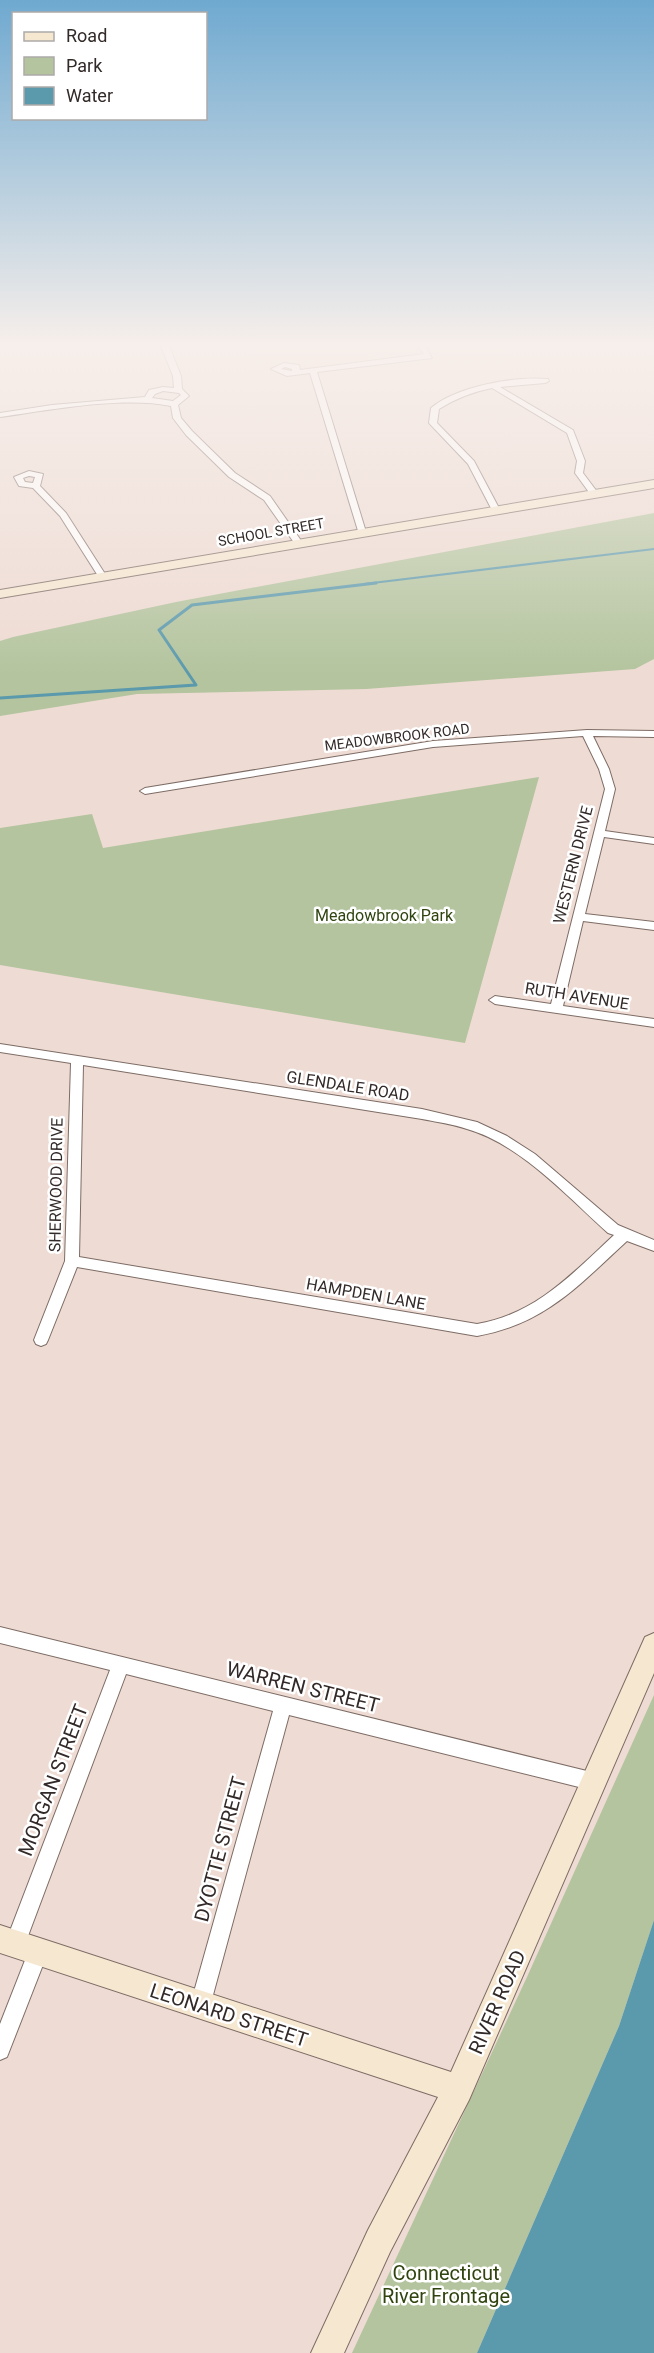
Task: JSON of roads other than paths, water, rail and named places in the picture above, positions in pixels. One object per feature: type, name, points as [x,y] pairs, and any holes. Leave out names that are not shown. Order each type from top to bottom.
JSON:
[{"type":"street","points":[[212,456],[232,475],[267,498],[298,542]]},
{"type":"street","points":[[339,456],[362,532]]},
{"type":"street","points":[[464,456],[471,463],[496,510]]},
{"type":"street","points":[[579,456],[581,461],[579,474],[594,493]]},
{"type":"street","name":"SCHOOL STREET","points":[[0,594],[298,542],[654,484]]},
{"type":"street","points":[[36,486],[63,515],[103,577]]},
{"type":"street","name":"MEADOWBROOK ROAD","points":[[146,791],[392,749],[463,741],[587,733],[654,734]]},
{"type":"street","name":"WESTERN DRIVE","points":[[556,1009],[610,785],[587,733]]},
{"type":"street","points":[[599,833],[654,841]]},
{"type":"street","points":[[577,917],[654,926]]},
{"type":"street","name":"RUTH AVENUE","points":[[495,1000],[654,1023]]},
{"type":"street","name":"GLENDALE ROAD","points":[[0,1048],[422,1114],[472,1125],[502,1139],[530,1157],[603,1222],[624,1236],[654,1246]]},
{"type":"street","name":"SHERWOOD DRIVE","points":[[41,1340],[72,1261],[77,1060]]},
{"type":"street","name":"HAMPDEN LANE","points":[[72,1261],[477,1330],[504,1327],[526,1318],[624,1236]]},
{"type":"street","name":"WARREN STREET","points":[[0,1635],[595,1782]]},
{"type":"street","name":"RIVER ROAD","points":[[327,2353],[379,2241],[458,2089],[654,1645]]},
{"type":"street","name":"MORGAN STREET","points":[[0,2050],[18,1945],[121,1665]]},
{"type":"street","name":"DYOTTE STREET","points":[[200,2006],[284,1705]]},
{"type":"street","name":"LEONARD STREET","points":[[18,1945],[458,2089]]},
{"type":"water","points":[[654,1920],[654,2353],[477,2353],[619,2026]]},
{"type":"waterway","points":[[364,584],[654,549]]},
{"type":"waterway","points":[[0,698],[196,685],[159,630],[192,605],[376,583]]},
{"type":"park label","name":"Meadowbrook Park","points":[[384,915]]},
{"type":"park label","name":"Connecticut River Frontage","points":[[446,2284]]}]
